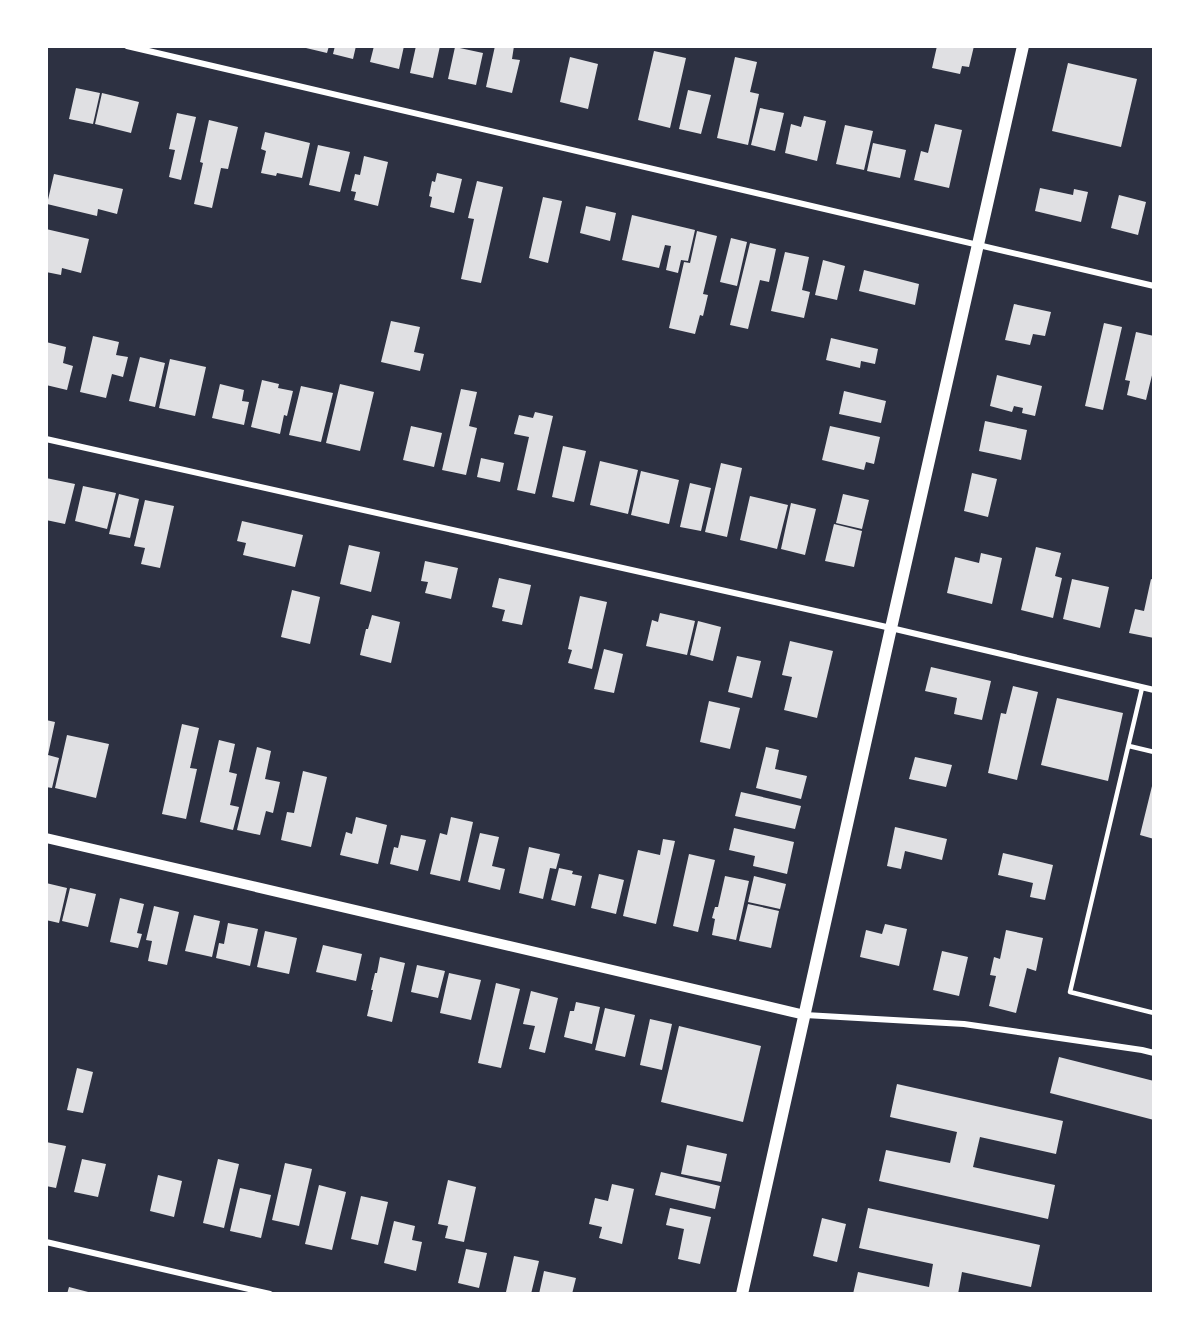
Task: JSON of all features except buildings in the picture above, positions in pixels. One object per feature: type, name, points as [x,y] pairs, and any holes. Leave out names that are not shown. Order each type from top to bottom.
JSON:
[{"type":"main road","points":[[742,1293],[1023,46]]},
{"type":"street","points":[[127,46],[1154,286]]},
{"type":"street","points":[[46,439],[891,628],[1154,690]]},
{"type":"street","points":[[46,838],[805,1016],[963,1024],[1154,1053]]},
{"type":"street","points":[[46,1242],[270,1293]]},
{"type":"lane","points":[[1142,688],[1070,992],[1154,1013]]},
{"type":"lane","points":[[1129,746],[1154,752]]}]
